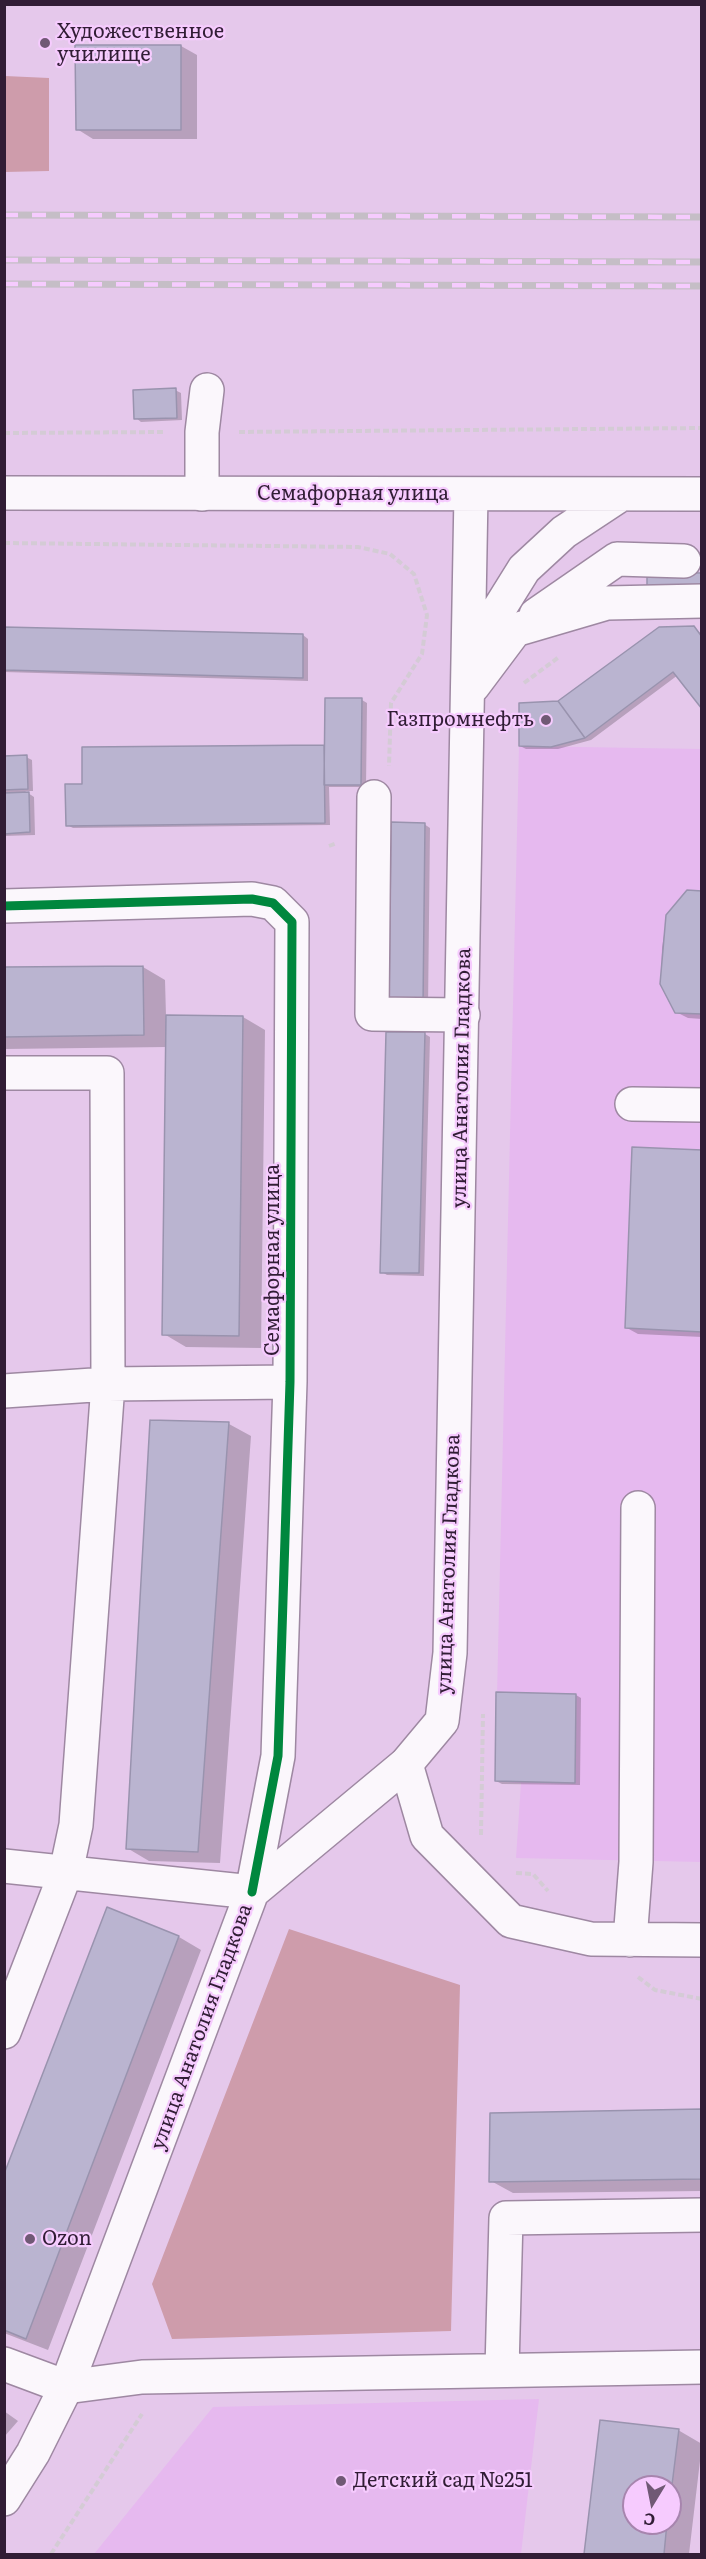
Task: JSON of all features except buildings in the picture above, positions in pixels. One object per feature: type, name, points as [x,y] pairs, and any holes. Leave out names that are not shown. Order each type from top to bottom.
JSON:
[{"type":"main road","points":[[202,494],[202,432],[207,390]]},
{"type":"main road","name":"Семафорная улица","points":[[4,493],[702,494]]},
{"type":"main road","name":"улица Анатолия Гладкова","points":[[4,2499],[33,2453],[66,2387],[252,1892],[406,1764],[441,1721],[450,1653],[471,494]]},
{"type":"main road","points":[[468,692],[491,622],[524,569],[564,532],[620,495]]},
{"type":"main road","points":[[468,692],[515,630],[617,559],[684,561]]},
{"type":"main road","points":[[515,630],[607,603],[702,601]]},
{"type":"main road","points":[[382,787],[372,1014],[463,1015]]},
{"type":"main road","name":"Семафорная улица","points":[[4,906],[252,899],[273,903],[292,922],[290,1382],[278,1756],[252,1892]]},
{"type":"main road","points":[[4,1074],[107,1073],[108,1384],[76,1826],[66,1872],[4,2032]]},
{"type":"main road","points":[[632,1104],[702,1105]]},
{"type":"main road","points":[[4,1391],[108,1384],[290,1382]]},
{"type":"main road","points":[[630,1940],[636,1862],[638,1508]]},
{"type":"main road","points":[[406,1764],[427,1836],[511,1921],[591,1939],[702,1940]]},
{"type":"main road","points":[[4,1866],[252,1892]]},
{"type":"main road","points":[[502,2369],[506,2218],[702,2215]]},
{"type":"main road","points":[[4,2364],[66,2387],[142,2377],[702,2367]]},
{"type":"path","points":[[4,434],[702,428]]},
{"type":"path","points":[[4,543],[358,547],[390,554],[414,574],[427,615],[422,654],[391,703],[382,787]]},
{"type":"path","points":[[483,1702],[480,1833],[486,1843]]},
{"type":"path","points":[[513,1873],[533,1874],[591,1939]]},
{"type":"path","points":[[637,1975],[655,1990],[702,1999]]},
{"type":"path","points":[[51,2554],[147,2406]]},
{"type":"shaded area","points":[[5,76],[49,78],[49,171],[5,172]]},
{"type":"shaded area","points":[[519,746],[701,749],[701,1862],[516,1858],[521,1783],[495,1781]]},
{"type":"shaded area","points":[[289,1929],[460,1985],[451,2331],[172,2339],[152,2284]]},
{"type":"shaded area","name":"Детский сад №251","points":[[539,2399],[521,2554],[94,2554],[213,2407]]},
{"type":"railway","points":[[4,215],[702,217]]},
{"type":"railway","points":[[4,260],[702,262]]},
{"type":"railway","points":[[4,284],[702,286]]},
{"type":"cycle path","points":[[4,906],[252,899],[273,903],[292,922],[290,1382],[278,1756],[252,1892]]},
{"type":"place","name":"Художественное училище","points":[[45,43]]},
{"type":"place","name":"Газпромнефть","points":[[546,720]]},
{"type":"place","name":"Ozon","points":[[30,2239]]},
{"type":"place","name":"Детский сад №251","points":[[341,2481]]}]
